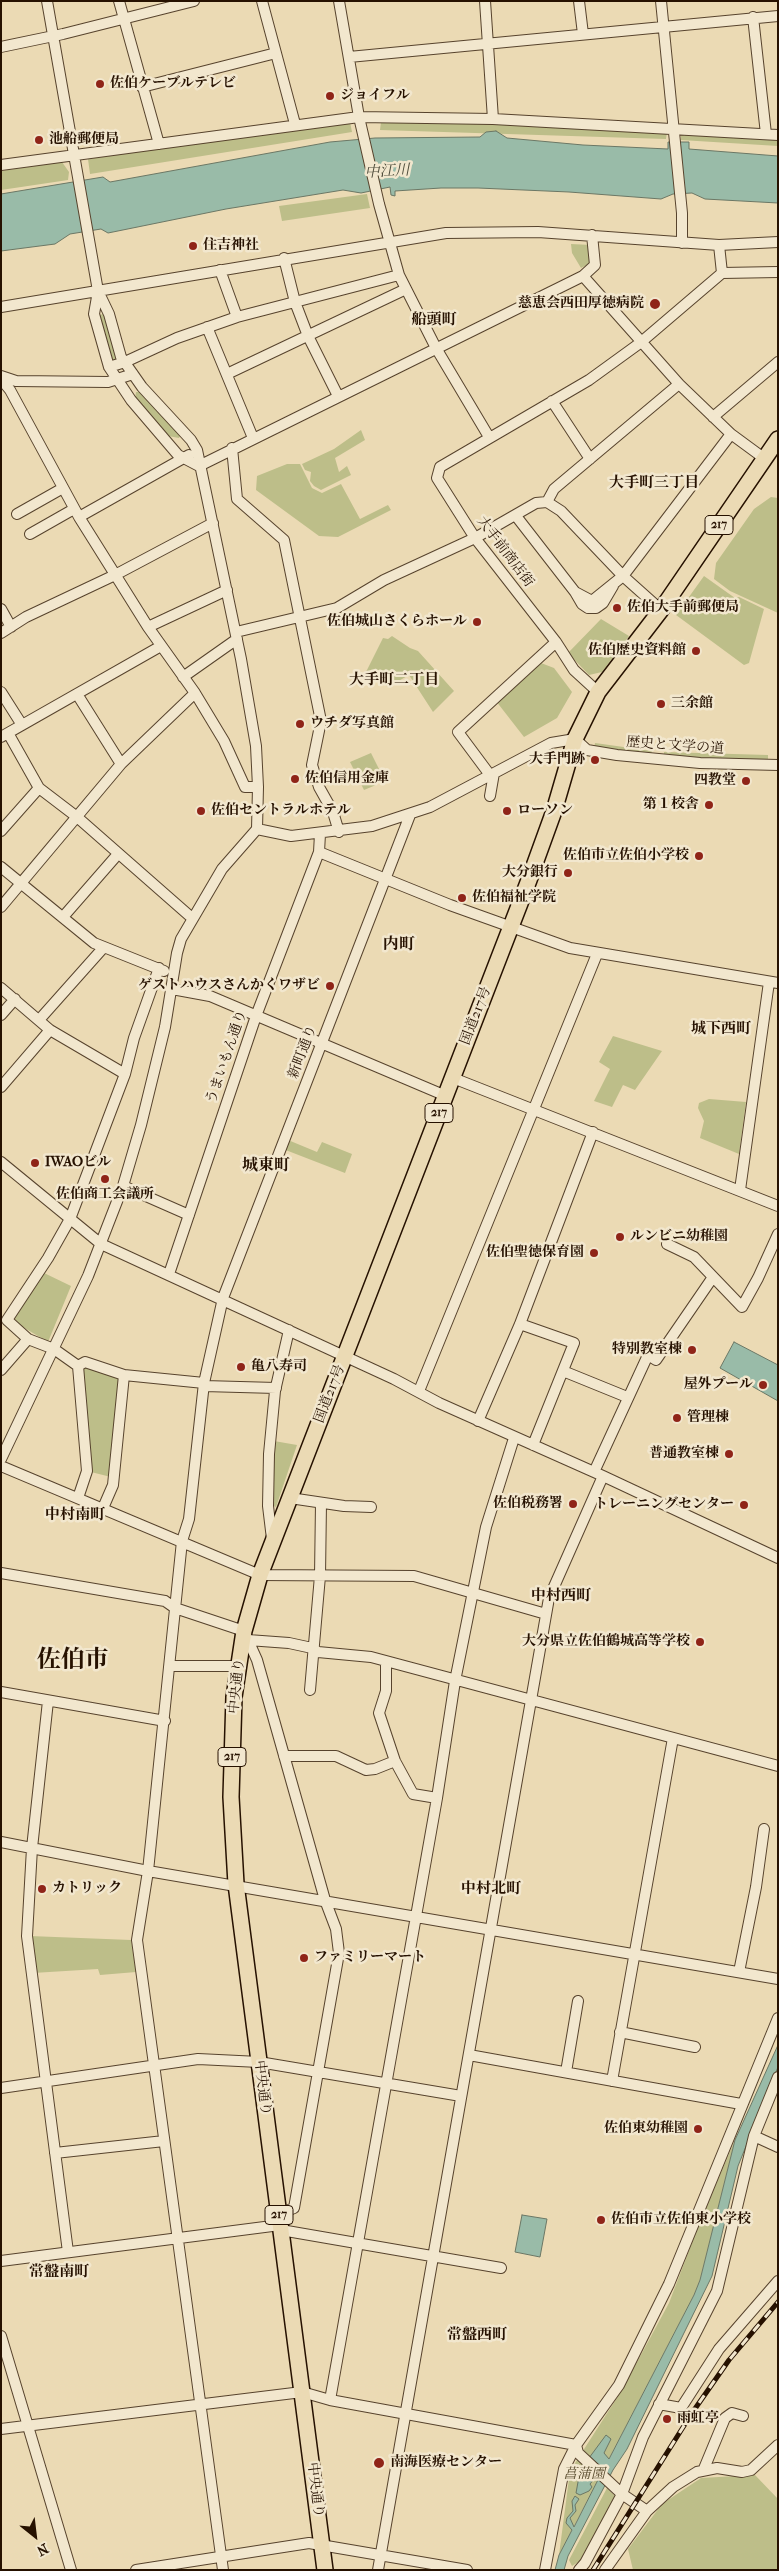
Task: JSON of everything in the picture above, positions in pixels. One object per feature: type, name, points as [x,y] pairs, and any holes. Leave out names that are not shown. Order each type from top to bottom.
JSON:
[{"type":"highway","name":"国道217号","points":[[246,1635],[260,1575],[511,927],[554,811],[575,739],[598,692],[661,610],[778,439]]},
{"type":"highway","name":"中央通り","points":[[246,1635],[234,1696],[231,1797],[236,1884],[322,2545]]},
{"type":"highway","name":"217","points":[[322,2545],[325,2570]]},
{"type":"street","points":[[2,1455],[54,1349],[101,1244],[123,1186],[141,1125],[172,989],[176,953],[192,918],[222,869],[257,829],[258,787],[256,746],[214,523],[199,466],[197,450],[125,362],[109,314],[98,291],[47,1]]},
{"type":"street","points":[[119,1],[159,144]]},
{"type":"street","points":[[1,47],[123,20],[194,1]]},
{"type":"street","points":[[262,1],[295,124]]},
{"type":"street","points":[[340,1],[359,117],[388,241],[398,275],[436,348],[489,437]]},
{"type":"street","points":[[485,1],[493,119]]},
{"type":"street","points":[[579,1],[583,34]]},
{"type":"street","points":[[661,1],[682,213],[682,242]]},
{"type":"street","points":[[349,57],[778,16]]},
{"type":"street","points":[[753,17],[766,134]]},
{"type":"street","points":[[142,87],[276,53]]},
{"type":"street","points":[[1,165],[295,124],[359,117],[493,119],[675,134],[778,135]]},
{"type":"street","points":[[1,307],[284,258],[446,233],[504,231],[719,245],[778,242]]},
{"type":"street","points":[[199,466],[583,276],[595,264],[592,236]]},
{"type":"street","points":[[719,245],[722,272],[778,272]]},
{"type":"street","points":[[284,258],[295,302],[308,336],[338,396]]},
{"type":"street","points":[[220,270],[237,317]]},
{"type":"street","name":"大手前商店街","points":[[598,692],[574,670],[556,642],[474,538],[437,478],[440,467],[589,380],[640,343],[722,272]]},
{"type":"street","points":[[109,367],[125,362],[177,338],[237,317],[398,275]]},
{"type":"street","points":[[583,276],[640,343],[679,384],[731,434],[764,459]]},
{"type":"street","points":[[227,374],[406,289]]},
{"type":"street","points":[[98,291],[94,314],[109,367],[131,400],[175,452],[184,459],[199,466]]},
{"type":"street","points":[[208,327],[253,438]]},
{"type":"street","points":[[714,417],[778,362]]},
{"type":"street","points":[[1,377],[16,381],[118,380],[133,374]]},
{"type":"street","points":[[1,377],[10,390],[76,513],[148,627],[194,693],[224,741],[245,787],[258,787]]},
{"type":"street","points":[[547,502],[554,489],[679,384]]},
{"type":"street","points":[[552,401],[590,459]]},
{"type":"street","points":[[516,516],[575,592],[592,601],[618,579],[731,434]]},
{"type":"street","points":[[232,448],[237,499],[284,540],[321,721],[312,765],[319,787],[333,812],[339,832]]},
{"type":"street","points":[[30,534],[184,459],[197,450]]},
{"type":"street","points":[[17,514],[63,488]]},
{"type":"street","points":[[183,677],[236,636],[346,604],[384,580],[474,538],[536,503],[547,502],[561,511],[618,579],[661,610]]},
{"type":"street","points":[[1,633],[214,523]]},
{"type":"street","points":[[148,627],[227,590]]},
{"type":"street","points":[[1,609],[11,627]]},
{"type":"street","points":[[490,796],[492,774],[458,732],[556,642]]},
{"type":"street","points":[[161,646],[5,735],[39,788],[77,818],[192,918]]},
{"type":"street","points":[[1,692],[22,725]]},
{"type":"street","points":[[1,907],[121,764],[194,693]]},
{"type":"street","points":[[77,694],[121,764]]},
{"type":"street","points":[[257,829],[291,836],[339,832],[372,826],[410,815],[551,743],[575,739]]},
{"type":"street","name":"歴史と文学の道","points":[[575,739],[587,750],[617,755],[700,763],[778,765]]},
{"type":"street","points":[[1,831],[39,788]]},
{"type":"street","name":"新町通り","points":[[223,2570],[137,1940],[148,1871],[165,1721],[182,1541],[189,1519],[204,1384],[223,1298],[410,815]]},
{"type":"street","name":"うまいもん通り","points":[[169,1274],[256,1016],[318,852],[320,834]]},
{"type":"street","points":[[318,852],[570,948],[773,983],[740,1190]]},
{"type":"street","points":[[63,917],[118,854]]},
{"type":"street","points":[[1,867],[94,942],[159,968],[173,977]]},
{"type":"street","points":[[38,1020],[104,947]]},
{"type":"street","points":[[420,1391],[536,1109],[597,954]]},
{"type":"street","points":[[78,1498],[87,1470],[78,1366],[54,1349],[28,1339],[6,1320],[48,1258],[70,1219],[126,1074],[134,1038],[159,968]]},
{"type":"street","points":[[1,988],[50,1030],[126,1074]]},
{"type":"street","points":[[172,989],[210,996],[446,1096]]},
{"type":"street","points":[[1,1015],[15,1000]]},
{"type":"street","points":[[1,1087],[50,1030]]},
{"type":"street","points":[[452,1078],[536,1109],[672,1166],[740,1190],[778,1206]]},
{"type":"street","points":[[478,1421],[520,1324],[593,1132]]},
{"type":"street","points":[[1,1162],[101,1244],[223,1298],[420,1391],[439,1404],[599,1474],[778,1558]]},
{"type":"street","points":[[123,1186],[189,1215]]},
{"type":"street","points":[[667,1244],[694,1257],[742,1307],[758,1278],[778,1234]]},
{"type":"street","points":[[378,2570],[549,1598],[599,1474],[627,1397],[648,1355],[656,1360],[713,1277]]},
{"type":"street","points":[[520,1324],[574,1343],[533,1445]]},
{"type":"street","points":[[272,1543],[268,1506],[269,1454],[276,1388],[289,1330]]},
{"type":"street","points":[[1,1370],[28,1339]]},
{"type":"street","points":[[78,1366],[85,1362],[124,1375],[204,1384],[276,1388]]},
{"type":"street","points":[[563,1371],[627,1397]]},
{"type":"street","points":[[103,1508],[113,1484],[124,1375]]},
{"type":"street","points":[[330,2400],[437,1798],[455,1681],[486,1527],[514,1438]]},
{"type":"street","points":[[1,1466],[260,1575],[414,1576],[546,1614]]},
{"type":"street","points":[[290,1498],[321,1503],[371,1507]]},
{"type":"street","points":[[310,1690],[320,1576],[321,1503]]},
{"type":"street","points":[[1,1573],[165,1602],[175,1608],[246,1635],[315,1650],[386,1662],[778,1766]]},
{"type":"street","points":[[246,1635],[257,1660],[325,1900],[336,1929],[338,1953],[294,2208],[280,2223]]},
{"type":"street","points":[[386,1662],[386,1691],[379,1713],[395,1761],[413,1794],[437,1798]]},
{"type":"street","points":[[170,1666],[239,1666]]},
{"type":"street","points":[[1,1692],[165,1721]]},
{"type":"street","points":[[48,1701],[32,1848],[27,1936],[68,2252]]},
{"type":"street","points":[[612,2080],[673,1738]]},
{"type":"street","points":[[284,1756],[336,1756],[366,1770],[395,1761]]},
{"type":"street","points":[[739,1972],[756,1887],[764,1829]]},
{"type":"street","points":[[1,1842],[148,1871],[236,1884],[778,1979]]},
{"type":"street","points":[[566,2072],[578,2000]]},
{"type":"street","points":[[545,2570],[564,2469],[619,2384],[669,2284],[741,2104],[778,2018]]},
{"type":"street","points":[[620,2032],[695,2047]]},
{"type":"street","points":[[468,2055],[741,2104]]},
{"type":"street","points":[[1,2088],[198,2059],[259,2062],[461,2096]]},
{"type":"street","points":[[579,2570],[585,2563],[659,2404],[717,2291],[754,2136],[778,2077]]},
{"type":"street","points":[[754,2136],[778,2147]]},
{"type":"street","points":[[54,2153],[164,2141]]},
{"type":"street","points":[[1,2261],[280,2223],[357,2244],[501,2268]]},
{"type":"street","points":[[659,2404],[681,2408],[719,2349],[778,2281]]},
{"type":"street","points":[[1,2336],[71,2570]]},
{"type":"street","points":[[1,2429],[302,2392],[330,2400],[406,2413],[577,2449],[619,2491],[647,2511]]},
{"type":"street","points":[[703,2471],[725,2418],[732,2413],[743,2416]]},
{"type":"street","points":[[606,2570],[647,2511],[673,2486],[703,2471],[717,2468],[742,2472],[751,2470],[778,2445]]},
{"type":"street","points":[[136,2570],[309,2543],[467,2570]]},
{"type":"green space","points":[[350,122],[352,132],[90,174],[88,159]]},
{"type":"green space","points":[[381,122],[492,122],[667,132],[666,139],[380,130]]},
{"type":"green space","points":[[681,132],[778,137],[778,146],[681,140]]},
{"type":"green space","points":[[62,162],[69,172],[68,180],[1,190],[1,171]]},
{"type":"green space","points":[[367,194],[370,208],[282,221],[279,206]]},
{"type":"green space","points":[[571,244],[591,245],[589,264],[581,268],[572,253]]},
{"type":"green space","points":[[106,313],[119,357],[115,360],[111,360],[97,316]]},
{"type":"green space","points":[[136,392],[143,392],[181,434],[179,438],[168,436],[135,399]]},
{"type":"green space","points":[[361,430],[365,440],[335,458],[339,472],[347,466],[351,475],[321,490],[314,486],[310,481],[311,472],[305,470],[302,464],[334,449]]},
{"type":"green space","points":[[287,464],[300,464],[312,488],[322,493],[341,484],[360,519],[388,505],[391,510],[338,537],[319,536],[256,490],[257,476]]},
{"type":"green space","points":[[771,497],[778,498],[778,613],[730,591],[714,579],[716,563],[754,509]]},
{"type":"green space","points":[[704,576],[735,598],[739,597],[764,609],[749,663],[744,665],[676,615]]},
{"type":"green space","points":[[601,619],[629,636],[602,672],[589,675],[568,653]]},
{"type":"green space","points":[[392,636],[418,651],[454,691],[433,712],[409,675],[388,687],[366,672],[383,638],[388,639]]},
{"type":"green space","points":[[541,663],[554,668],[572,692],[557,718],[524,737],[496,701]]},
{"type":"green space","points":[[595,743],[652,751],[651,756],[594,748]]},
{"type":"green space","points":[[664,752],[768,755],[768,760],[664,757]]},
{"type":"green space","points":[[371,753],[380,771],[373,776],[376,785],[364,790],[350,762]]},
{"type":"green space","points":[[613,1036],[662,1051],[635,1090],[623,1085],[612,1107],[594,1101],[610,1069],[599,1062]]},
{"type":"green space","points":[[709,1099],[746,1102],[739,1154],[700,1138],[704,1121],[698,1108],[699,1103]]},
{"type":"green space","points":[[288,1140],[317,1152],[322,1142],[352,1154],[345,1173],[283,1149]]},
{"type":"green space","points":[[42,1272],[71,1286],[48,1342],[11,1320]]},
{"type":"green space","points":[[85,1365],[121,1376],[111,1477],[91,1472],[80,1368]]},
{"type":"green space","points":[[274,1441],[297,1445],[276,1507],[271,1505]]},
{"type":"green space","points":[[30,1936],[131,1940],[136,1972],[100,1975],[98,1969],[33,1973]]},
{"type":"green space","name":"菖蒲園","points":[[735,2140],[700,2280],[694,2295],[559,2555],[570,2471],[622,2390],[669,2303],[701,2219]]},
{"type":"green space","points":[[755,2475],[778,2499],[778,2570],[633,2570],[628,2549],[662,2504],[701,2478]]},
{"type":"green space","points":[[607,2488],[616,2497],[580,2561],[572,2566],[569,2560]]},
{"type":"water","name":"中江川","points":[[496,131],[507,138],[583,145],[668,149],[668,142],[689,142],[689,149],[778,156],[778,203],[705,199],[692,193],[673,194],[661,199],[478,188],[395,191],[395,196],[391,195],[390,187],[361,193],[343,190],[226,209],[108,233],[101,229],[70,234],[55,244],[1,251],[1,194],[103,177],[110,182],[330,142],[375,138],[480,137],[486,132]]},
{"type":"water","name":"屋外プール","points":[[734,1342],[778,1365],[778,1401],[720,1368]]},
{"type":"water","points":[[778,2045],[778,2067],[738,2166],[712,2276],[627,2449],[613,2470],[568,2556],[564,2570],[555,2570],[559,2555],[572,2530],[566,2523],[567,2518],[573,2511],[572,2501],[575,2496],[579,2499],[575,2505],[576,2511],[570,2518],[574,2527],[604,2468],[589,2458],[606,2435],[611,2439],[604,2453],[609,2459],[694,2295],[700,2280],[735,2140]]},
{"type":"water","points":[[522,2215],[547,2219],[540,2257],[515,2252]]},
{"type":"water","points":[[583,2468],[595,2478],[590,2484],[592,2487],[589,2491],[580,2495],[576,2493],[580,2471]]},
{"type":"railway","points":[[593,2570],[692,2413],[729,2360],[778,2302]]},
{"type":"place","name":"佐伯ケーブルテレビ","points":[[100,84]]},
{"type":"place","name":"ジョイフル","points":[[330,96]]},
{"type":"place","name":"池船郵便局","points":[[39,140]]},
{"type":"place","name":"住吉神社","points":[[193,246]]},
{"type":"place","name":"慈恵会西田厚徳病院","points":[[655,304]]},
{"type":"place","name":"佐伯大手前郵便局","points":[[617,608]]},
{"type":"place","name":"佐伯城山さくらホール","points":[[477,622]]},
{"type":"place","name":"佐伯歴史資料館","points":[[696,651]]},
{"type":"place","name":"三余館","points":[[661,704]]},
{"type":"place","name":"ウチダ写真館","points":[[300,724]]},
{"type":"place","name":"大手門跡","points":[[595,760]]},
{"type":"place","name":"佐伯信用金庫","points":[[295,779]]},
{"type":"place","name":"四教堂","points":[[746,781]]},
{"type":"place","name":"第１校舎","points":[[709,805]]},
{"type":"place","name":"佐伯セントラルホテル","points":[[201,811]]},
{"type":"place","name":"ローソン","points":[[507,811]]},
{"type":"place","name":"佐伯市立佐伯小学校","points":[[699,856]]},
{"type":"place","name":"大分銀行","points":[[568,873]]},
{"type":"place","name":"佐伯福祉学院","points":[[462,898]]},
{"type":"place","name":"ゲストハウスさんかくワザビ","points":[[330,986]]},
{"type":"place","name":"IWAOビル","points":[[35,1163]]},
{"type":"place","name":"佐伯商工会議所","points":[[105,1179]]},
{"type":"place","name":"ルンビニ幼稚園","points":[[620,1237]]},
{"type":"place","name":"佐伯聖徳保育園","points":[[594,1253]]},
{"type":"place","name":"特別教室棟","points":[[692,1350]]},
{"type":"place","name":"亀八寿司","points":[[241,1367]]},
{"type":"place","name":"屋外プール","points":[[763,1385]]},
{"type":"place","name":"管理棟","points":[[677,1418]]},
{"type":"place","name":"普通教室棟","points":[[729,1454]]},
{"type":"place","name":"佐伯税務署","points":[[573,1504]]},
{"type":"place","name":"トレーニングセンター","points":[[744,1505]]},
{"type":"place","name":"大分県立佐伯鶴城高等学校","points":[[700,1642]]},
{"type":"place","name":"カトリック","points":[[42,1889]]},
{"type":"place","name":"ファミリーマート","points":[[304,1958]]},
{"type":"place","name":"佐伯東幼稚園","points":[[698,2129]]},
{"type":"place","name":"佐伯市立佐伯東小学校","points":[[601,2220]]},
{"type":"place","name":"雨虹亭","points":[[667,2419]]},
{"type":"place","name":"南海医療センター","points":[[379,2463]]},
{"type":"district","name":"船頭町","points":[[434,320]]},
{"type":"district","name":"大手町三丁目","points":[[654,483]]},
{"type":"district","name":"大手町二丁目","points":[[394,680]]},
{"type":"district","name":"内町","points":[[399,945]]},
{"type":"district","name":"城下西町","points":[[721,1029]]},
{"type":"district","name":"城東町","points":[[266,1166]]},
{"type":"district","name":"中村南町","points":[[75,1515]]},
{"type":"district","name":"中村西町","points":[[561,1596]]},
{"type":"district","name":"佐伯市","points":[[73,1661]]},
{"type":"district","name":"中村北町","points":[[491,1889]]},
{"type":"district","name":"常盤南町","points":[[59,2272]]},
{"type":"district","name":"常盤西町","points":[[477,2335]]}]
